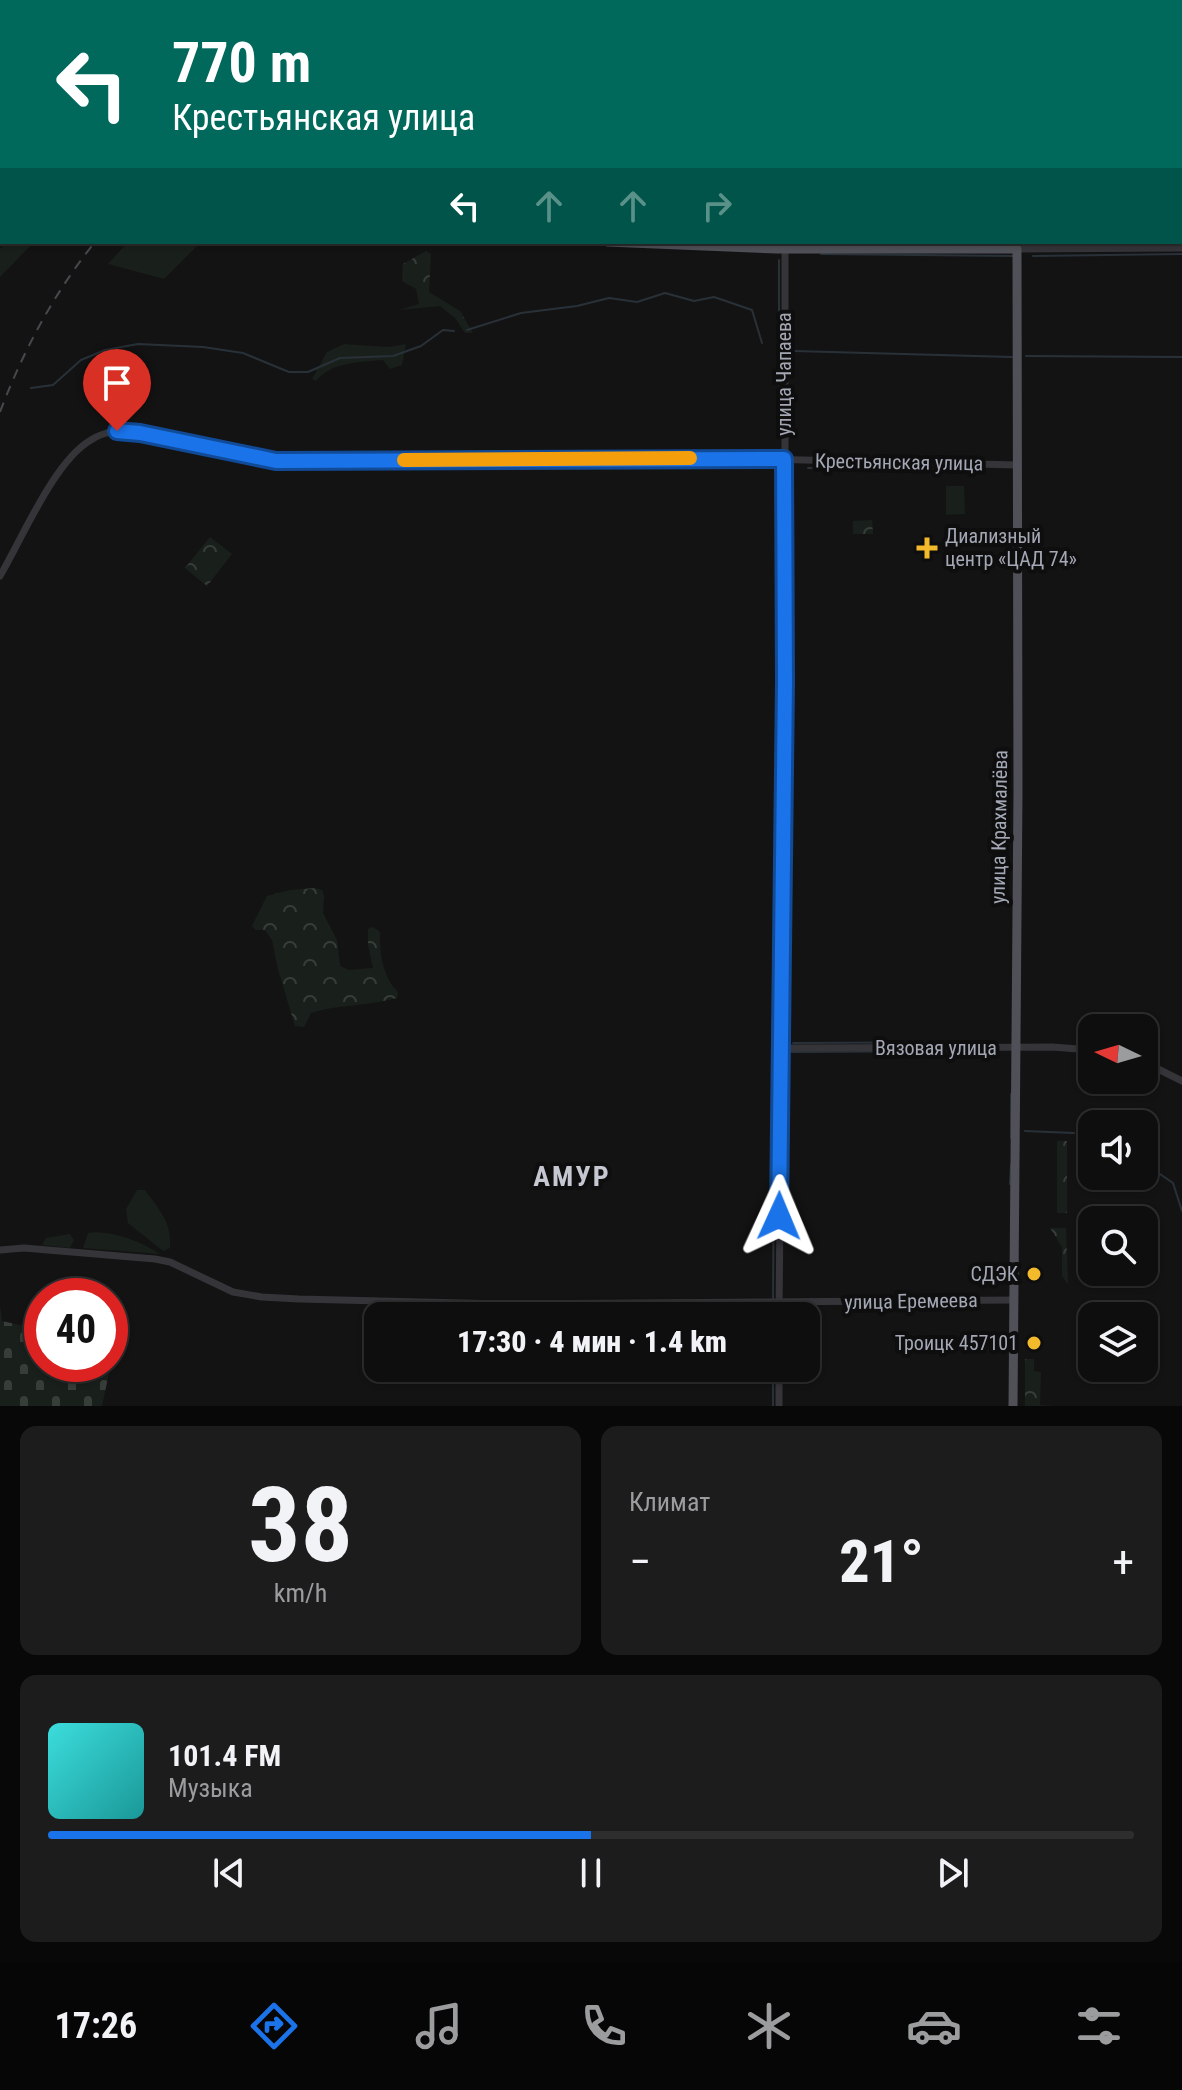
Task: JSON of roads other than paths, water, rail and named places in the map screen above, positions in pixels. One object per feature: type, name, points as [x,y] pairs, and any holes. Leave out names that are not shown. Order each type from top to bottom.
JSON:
[{"type":"main road","points":[[658,244],[785,249],[1017,249]]},
{"type":"main road","name":"улица Крахмалёва","points":[[1013,1406],[1017,249]]},
{"type":"street","points":[[1017,249],[1182,248]]},
{"type":"street","name":"улица Чапаева","points":[[779,1302],[785,681],[785,249]]},
{"type":"street","name":"Крестьянская улица","points":[[0,576],[65,465],[85,443],[99,435],[128,431],[276,461],[784,459],[1018,465]]},
{"type":"street","name":"Вязовая улица","points":[[781,1048],[1078,1050]]},
{"type":"street","points":[[1158,1069],[1182,1081]]},
{"type":"street","name":"улица Еремеева","points":[[0,1250],[24,1248],[163,1260],[226,1289],[262,1297],[434,1302]]},
{"type":"street","name":"улица Еремеева","points":[[779,1302],[1014,1300]]},
{"type":"street","points":[[779,1382],[779,1406]]},
{"type":"waterway","points":[[1047,245],[1114,244]]},
{"type":"waterway","points":[[821,254],[1013,256]]},
{"type":"waterway","points":[[1033,256],[1182,254]]},
{"type":"waterway","points":[[779,260],[779,423]]},
{"type":"waterway","points":[[467,330],[521,313],[577,306],[609,298],[637,302],[665,293],[694,301],[714,297],[752,310],[762,343]]},
{"type":"waterway","points":[[31,388],[53,385],[81,360],[105,350],[138,344],[203,347],[243,353],[289,372],[308,372],[340,358],[393,356],[421,346],[443,330],[454,331]]},
{"type":"waterway","points":[[794,351],[1012,357]]},
{"type":"waterway","points":[[1026,356],[1182,357]]},
{"type":"waterway","points":[[773,1299],[779,464]]},
{"type":"waterway","points":[[808,468],[959,470]]},
{"type":"waterway","points":[[793,1043],[977,1042]]},
{"type":"waterway","points":[[791,1052],[976,1051]]},
{"type":"waterway","points":[[1011,1094],[1011,1138]]},
{"type":"waterway","points":[[1025,1131],[1074,1133]]},
{"type":"waterway","points":[[1010,1184],[1011,1165]]},
{"type":"waterway","points":[[1158,1173],[1173,1183],[1182,1211]]},
{"type":"waterway","points":[[773,1382],[773,1406]]},
{"type":"railway","points":[[0,412],[41,323],[94,244]]},
{"type":"place","name":"Диализный центр «ЦАД 74»","points":[[927,548]]},
{"type":"place","name":"СДЭК","points":[[1034,1274]]},
{"type":"place","name":"Троицк 457101","points":[[1034,1343]]},
{"type":"district","name":"АМУР","points":[[572,1176]]}]
